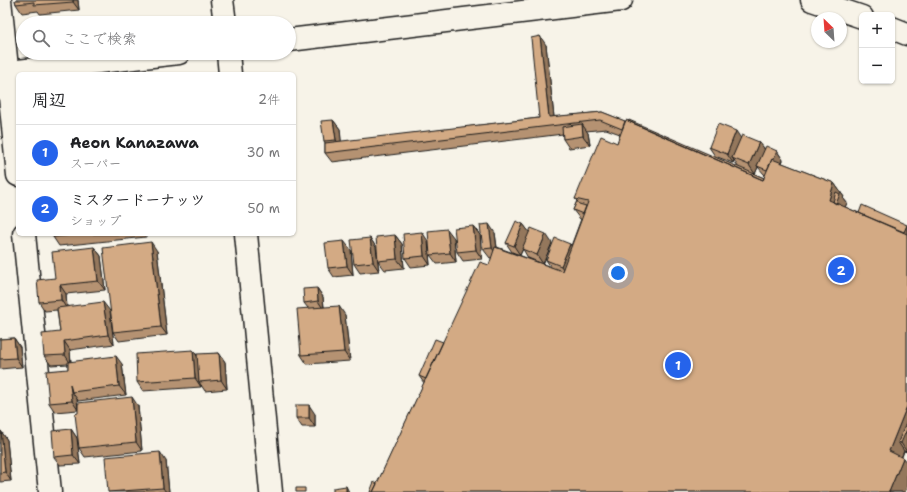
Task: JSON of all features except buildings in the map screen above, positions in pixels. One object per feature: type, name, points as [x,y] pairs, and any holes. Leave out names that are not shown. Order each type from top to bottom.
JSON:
[{"type":"street","points":[[0,0],[4,73],[16,160]]},
{"type":"street","points":[[222,0],[223,16]]},
{"type":"street","points":[[296,39],[622,0]]},
{"type":"street","points":[[812,0],[859,16]]},
{"type":"street","points":[[895,29],[907,34]]},
{"type":"street","points":[[4,73],[118,60]]},
{"type":"street","points":[[229,60],[230,72]]},
{"type":"street","points":[[24,236],[50,492]]},
{"type":"street","points":[[246,236],[271,492]]},
{"type":"place","name":"ミスタードーナッツ","points":[[841,270]]},
{"type":"place","name":"Aeon Kanazawa","points":[[678,365]]}]
